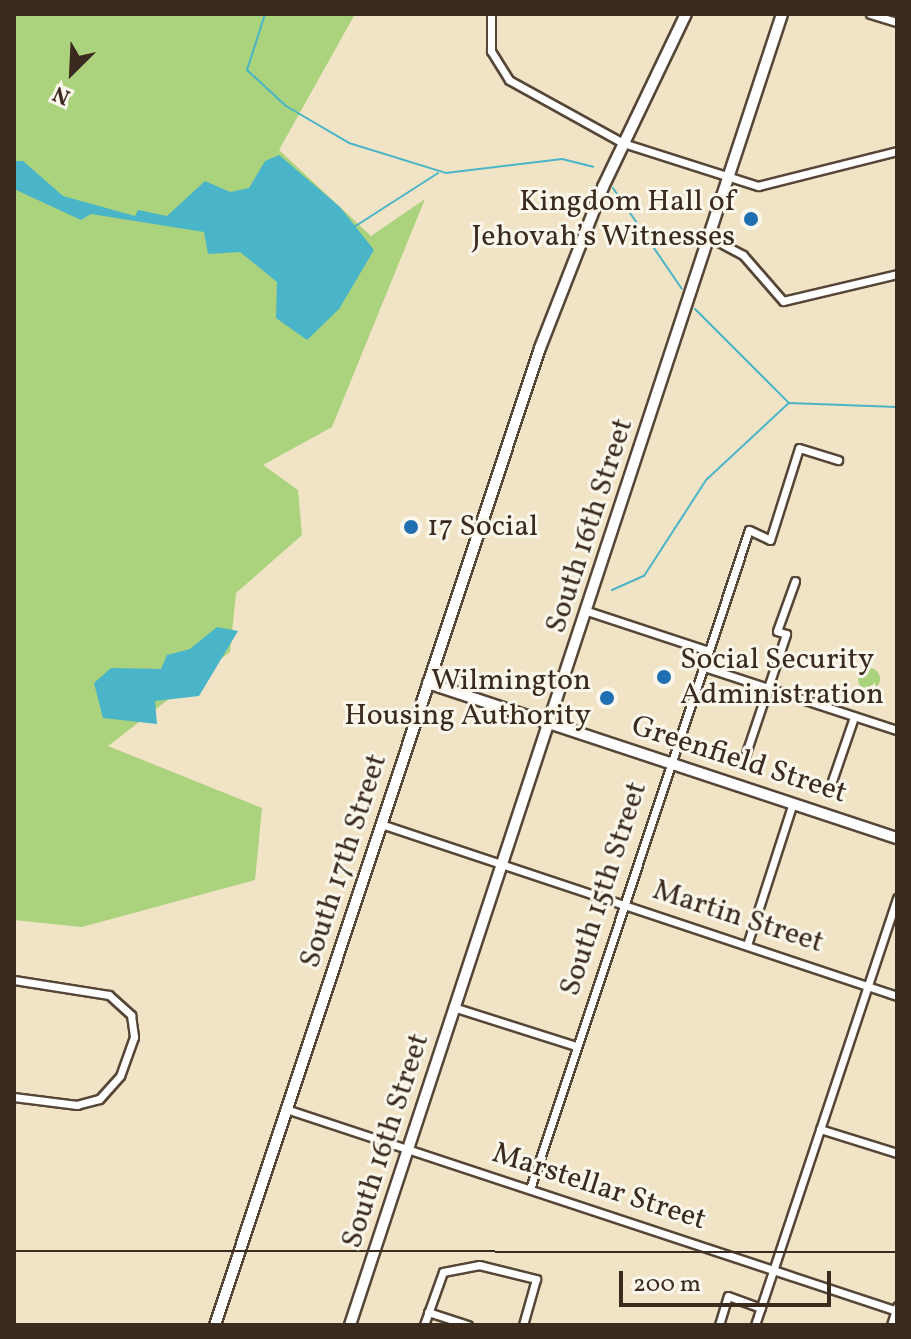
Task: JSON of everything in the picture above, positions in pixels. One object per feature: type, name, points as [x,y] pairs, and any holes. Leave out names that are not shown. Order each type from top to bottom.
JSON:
[{"type":"main road","name":"South 17th Street","points":[[215,1325],[545,335],[623,143],[686,14]]},
{"type":"main road","name":"South 16th Street","points":[[350,1325],[711,238],[782,14]]},
{"type":"main road","name":"Greenfield Street","points":[[428,683],[897,838]]},
{"type":"street","points":[[491,14],[491,51],[509,80],[623,143],[768,186],[897,151]]},
{"type":"street","points":[[870,14],[897,22]]},
{"type":"street","points":[[711,238],[743,255],[783,301],[897,274]]},
{"type":"street","name":"South 15th Street","points":[[530,1189],[749,530],[770,540],[799,448],[838,460]]},
{"type":"street","points":[[744,759],[767,688],[795,581]]},
{"type":"street","points":[[587,611],[709,651]]},
{"type":"street","points":[[704,667],[897,730]]},
{"type":"street","points":[[832,781],[854,717]]},
{"type":"street","points":[[747,945],[793,803]]},
{"type":"street","name":"Martin Street","points":[[381,824],[897,996]]},
{"type":"street","points":[[755,1325],[897,898]]},
{"type":"street","points":[[14,980],[109,995],[131,1015],[134,1037],[120,1076],[99,1099],[77,1105],[14,1097]]},
{"type":"street","points":[[456,1008],[576,1046]]},
{"type":"street","name":"Marstellar Street","points":[[286,1109],[896,1309]]},
{"type":"street","points":[[820,1129],[897,1153]]},
{"type":"street","points":[[424,1325],[443,1272],[494,1267],[536,1279],[523,1325]]},
{"type":"street","points":[[719,1325],[728,1296],[761,1308]]},
{"type":"street","points":[[891,1325],[896,1309]]},
{"type":"street","points":[[428,1312],[468,1325]]},
{"type":"green space","points":[[14,14],[355,14],[279,150],[371,236],[425,199],[332,427],[263,465],[298,490],[302,535],[236,593],[230,652],[108,746],[262,808],[255,880],[82,927],[14,920]]},
{"type":"green space","points":[[869,668],[877,671],[880,679],[877,687],[869,690],[861,687],[858,679],[861,671]]},
{"type":"water","points":[[279,155],[340,207],[374,250],[339,309],[307,340],[276,318],[277,282],[240,252],[208,254],[204,232],[91,214],[81,220],[14,189],[14,161],[23,161],[63,196],[135,216],[138,210],[167,216],[205,181],[230,192],[249,188],[265,161]]},
{"type":"water","points":[[217,627],[238,631],[199,696],[155,701],[157,724],[103,718],[94,683],[111,668],[161,669],[167,655],[190,649]]},
{"type":"waterway","points":[[265,14],[247,70],[286,106],[349,143],[446,173],[562,159],[593,167]]},
{"type":"waterway","points":[[354,227],[438,173]]},
{"type":"waterway","points":[[613,188],[682,289]]},
{"type":"waterway","points":[[695,309],[788,402]]},
{"type":"waterway","points":[[612,590],[644,576],[706,480],[789,403],[897,407]]},
{"type":"railway","points":[[14,1251],[897,1252]]},
{"type":"place","name":"Kingdom Hall of Jehovah’s Witnesses","points":[[751,219]]},
{"type":"place","name":"17 Social","points":[[411,527]]},
{"type":"place","name":"Social Security Administration","points":[[664,677]]},
{"type":"place","name":"Wilmington Housing Authority","points":[[607,698]]}]
